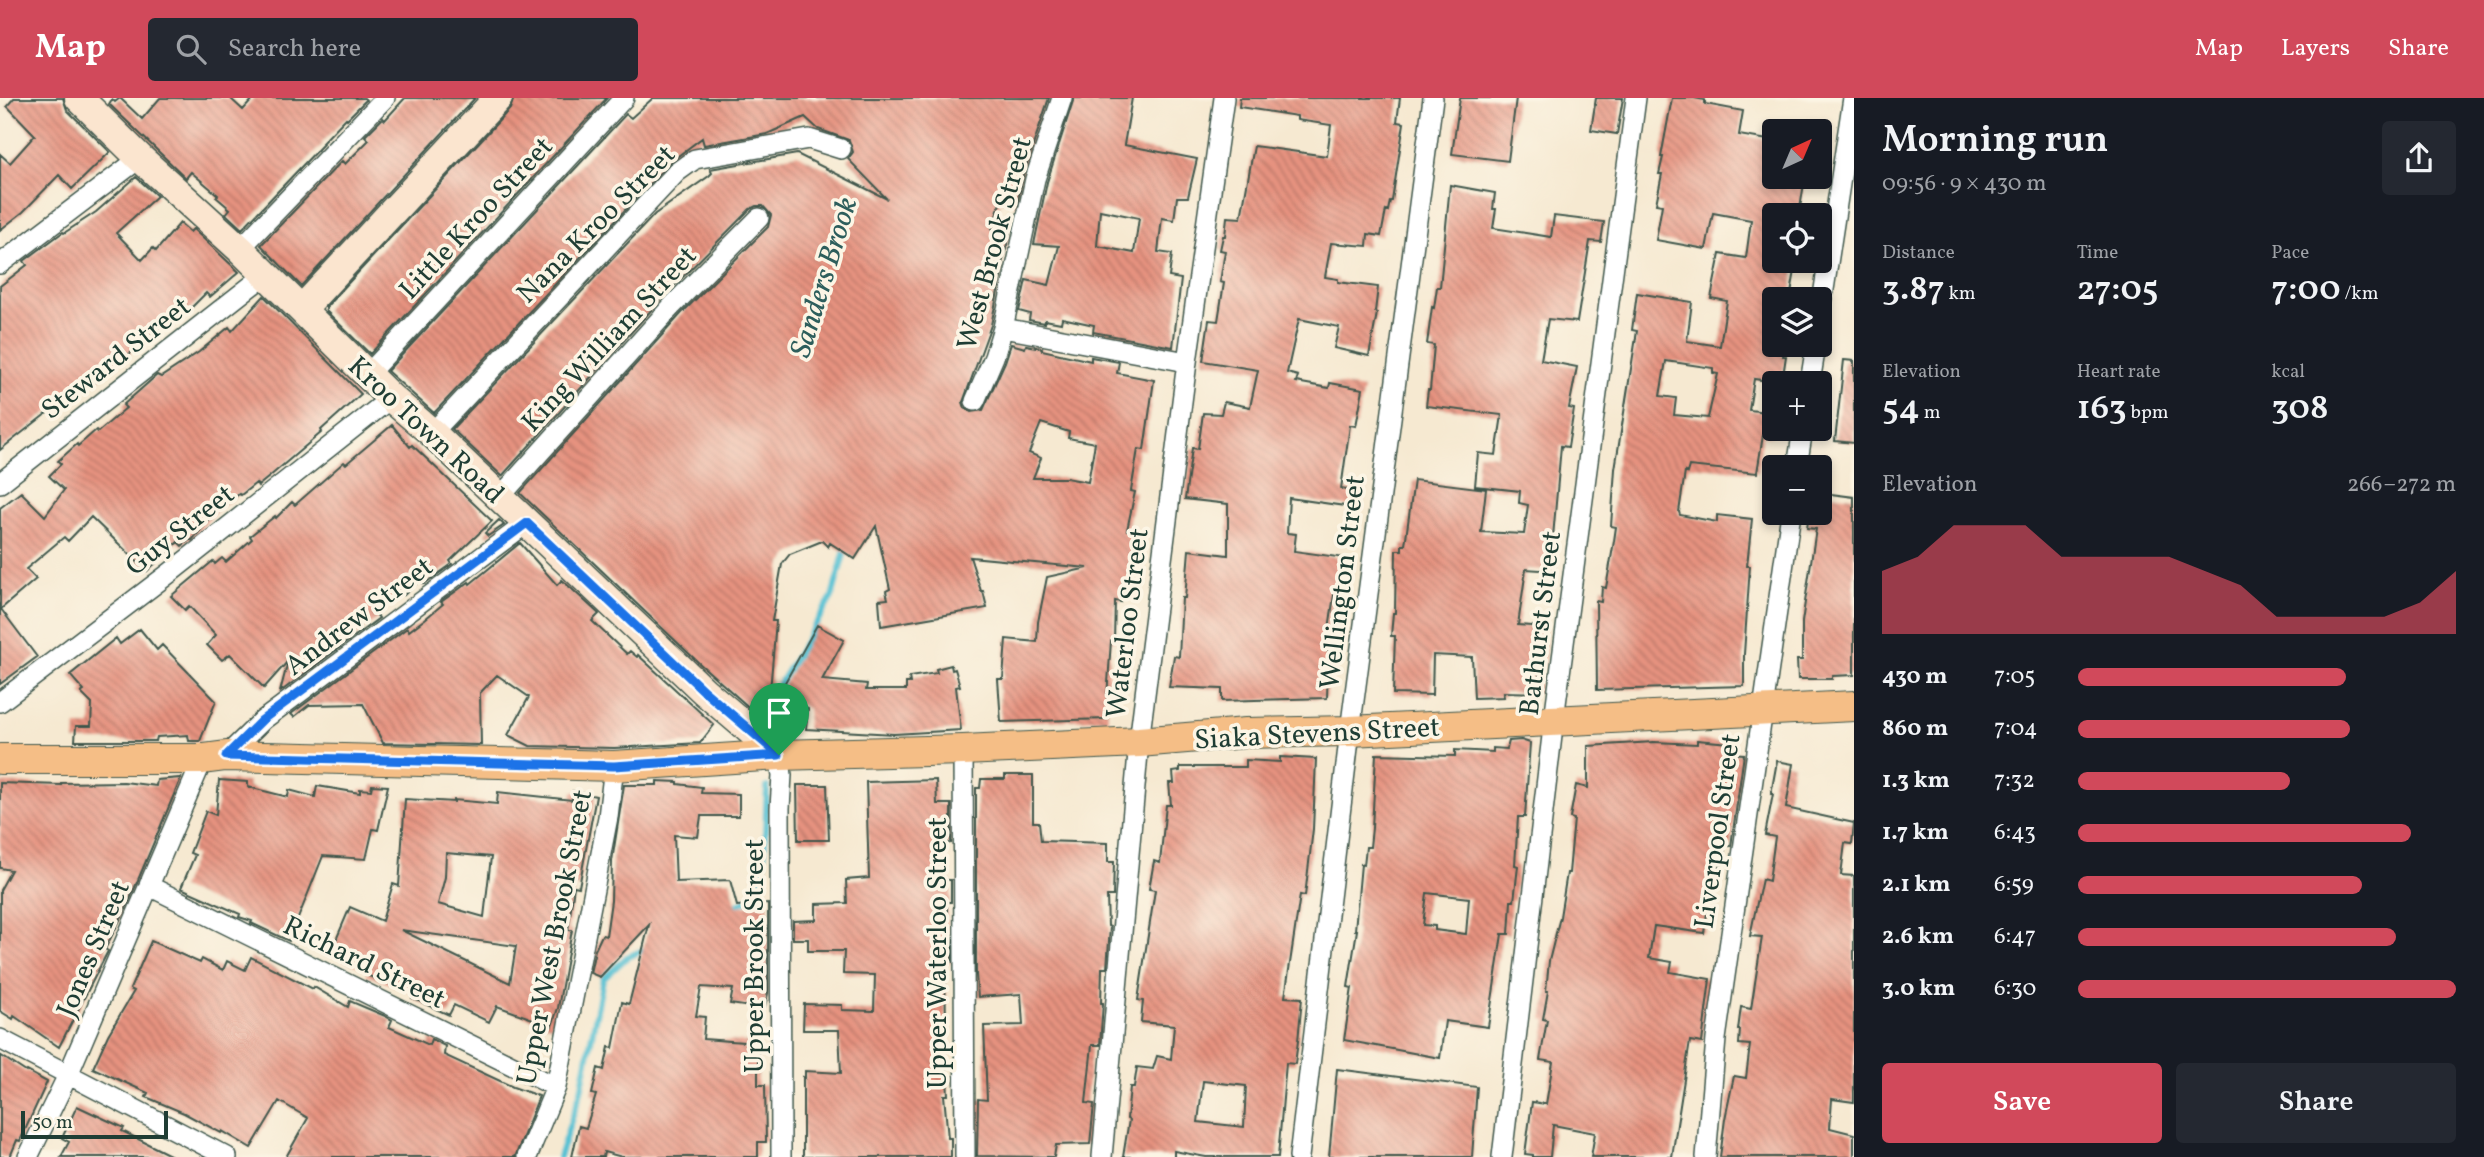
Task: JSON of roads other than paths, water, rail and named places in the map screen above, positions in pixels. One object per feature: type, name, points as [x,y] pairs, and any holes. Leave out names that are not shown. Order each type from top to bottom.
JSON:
[{"type":"main road","name":"Kroo Town Road","points":[[79,98],[240,249],[391,398],[432,433],[704,691],[779,755]]},
{"type":"main road","points":[[302,309],[498,98]]},
{"type":"main road","name":"Siaka Stevens Street","points":[[0,759],[214,757],[614,766],[779,755],[963,750],[1246,733],[1854,706]]},
{"type":"street","points":[[240,249],[385,98]]},
{"type":"street","name":"Little Kroo Street","points":[[368,374],[624,98]]},
{"type":"street","name":"West Brook Street","points":[[975,401],[994,358],[1003,328],[1035,179],[1062,98]]},
{"type":"street","name":"Waterloo Street","points":[[1102,1157],[1139,741],[1224,98]]},
{"type":"street","name":"Wellington Street","points":[[1299,1157],[1350,730],[1433,98]]},
{"type":"street","name":"Bathurst Street","points":[[1502,1157],[1554,719],[1636,98]]},
{"type":"street","points":[[1824,287],[1853,98]]},
{"type":"street","name":"Nana Kroo Street","points":[[432,433],[677,172],[695,159],[809,139],[841,149]]},
{"type":"street","points":[[0,264],[140,158]]},
{"type":"street","name":"King William Street","points":[[500,497],[671,306],[759,218]]},
{"type":"street","name":"Steward Street","points":[[0,483],[265,275]]},
{"type":"street","points":[[1003,328],[1187,362]]},
{"type":"street","name":"Guy Street","points":[[0,702],[171,572],[391,398]]},
{"type":"street","name":"Andrew Street","points":[[214,757],[527,523]]},
{"type":"street","name":"Liverpool Street","points":[[1706,1157],[1716,1039],[1789,525]]},
{"type":"street","name":"Upper Waterloo Street","points":[[963,750],[965,1157]]},
{"type":"street","name":"Upper Brook Street","points":[[779,755],[782,775],[781,1157]]},
{"type":"street","name":"Jones Street","points":[[28,1157],[68,1075],[149,886],[214,757]]},
{"type":"street","name":"Upper West Brook Street","points":[[527,1157],[556,1087],[608,817],[614,766]]},
{"type":"street","name":"Richard Street","points":[[149,886],[556,1087]]},
{"type":"street","points":[[0,1039],[227,1157]]},
{"type":"waterway","name":"Sanders Brook","points":[[775,691],[832,597],[846,547]]},
{"type":"waterway","points":[[730,907],[760,895],[767,787]]},
{"type":"waterway","points":[[559,1157],[581,1091],[603,979],[627,957],[648,948]]}]
